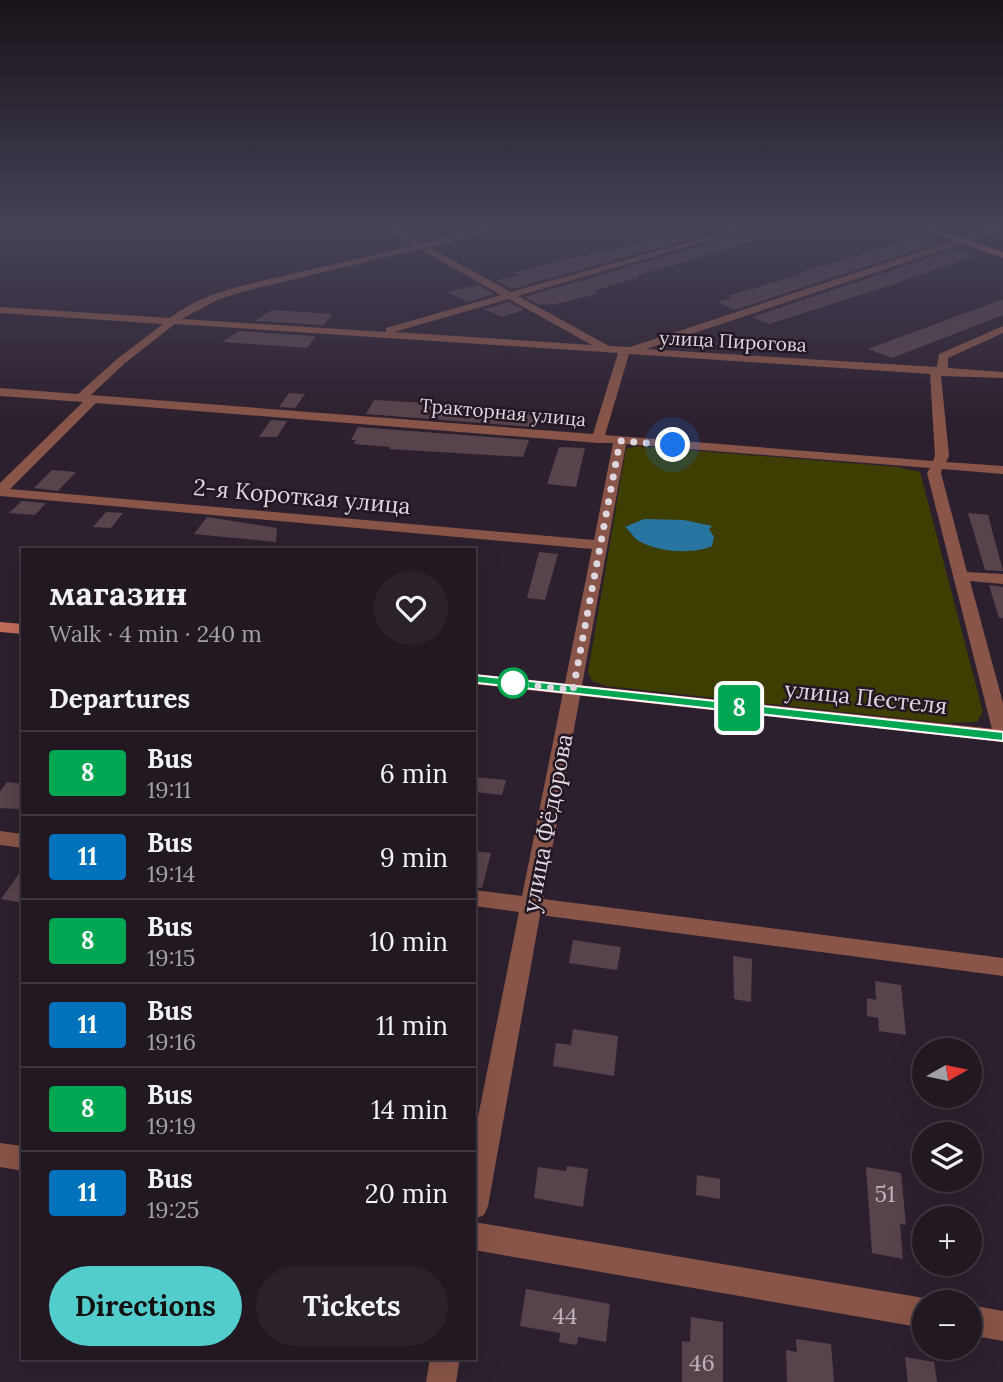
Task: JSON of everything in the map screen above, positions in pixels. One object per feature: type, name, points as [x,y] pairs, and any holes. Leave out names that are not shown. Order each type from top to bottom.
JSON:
[{"type":"street","points":[[0,491],[87,398],[173,320],[213,298],[240,291]]},
{"type":"street","points":[[504,291],[591,341],[624,352],[806,291]]},
{"type":"street","points":[[386,334],[389,330],[522,291]]},
{"type":"street","name":"улица Пирогова","points":[[0,310],[624,352],[1003,374]]},
{"type":"street","points":[[1003,329],[943,356],[942,370],[935,375],[942,456],[934,473],[1003,736]]},
{"type":"street","points":[[598,439],[624,352]]},
{"type":"street","name":"Тракторная улица","points":[[0,392],[1003,470]]},
{"type":"street","name":"улица Фёдорова","points":[[476,1196],[620,441]]},
{"type":"street","name":"2-я Короткая улица","points":[[0,491],[601,545]]},
{"type":"street","points":[[961,576],[1003,579]]},
{"type":"street","points":[[0,627],[21,629]]},
{"type":"street","name":"улица Пестеля","points":[[476,679],[1003,736]]},
{"type":"street","points":[[0,838],[21,841]]},
{"type":"street","points":[[476,898],[1003,967]]},
{"type":"street","points":[[0,1155],[21,1159]]},
{"type":"street","points":[[476,1236],[912,1311]]},
{"type":"street","points":[[982,1323],[1003,1326]]},
{"type":"street","points":[[440,1382],[445,1360]]},
{"type":"shaded area","points":[[637,446],[897,467],[920,472],[983,712],[977,722],[947,723],[606,686],[592,681],[588,672],[626,449]]},
{"type":"water","points":[[644,519],[684,520],[712,526],[709,529],[714,537],[712,546],[694,551],[653,547],[636,539],[625,527]]},
{"type":"building","points":[[490,291],[494,294],[468,302],[447,292]]},
{"type":"building","points":[[544,291],[598,293],[553,305],[540,305],[525,297]]},
{"type":"building","points":[[742,291],[791,291],[735,310],[717,302],[733,298],[727,296]]},
{"type":"building","points":[[828,291],[871,291],[769,324],[752,317]]},
{"type":"building","points":[[1003,299],[1003,315],[892,358],[868,349]]},
{"type":"building","points":[[509,302],[524,310],[502,317],[484,309]]},
{"type":"building","points":[[272,310],[332,314],[324,325],[255,321]]},
{"type":"building","points":[[239,331],[316,336],[307,348],[222,342]]},
{"type":"building","points":[[289,393],[305,394],[295,408],[279,407]]},
{"type":"building","points":[[374,400],[466,405],[538,413],[534,427],[366,414]]},
{"type":"building","points":[[271,420],[287,421],[277,437],[259,437]]},
{"type":"building","points":[[358,427],[529,440],[523,457],[389,449],[390,447],[354,444],[356,440],[351,440]]},
{"type":"building","points":[[559,447],[585,448],[576,487],[547,484]]},
{"type":"building","points":[[52,470],[76,472],[58,491],[34,488]]},
{"type":"building","points":[[22,501],[46,503],[35,515],[9,513]]},
{"type":"building","points":[[106,512],[123,513],[111,528],[93,527]]},
{"type":"building","points":[[968,513],[988,515],[1003,571],[985,570]]},
{"type":"building","points":[[207,517],[277,528],[276,542],[194,534]]},
{"type":"building","points":[[539,552],[558,554],[545,600],[527,598]]},
{"type":"building","points":[[989,585],[1003,587],[1003,618],[999,618]]},
{"type":"building","points":[[476,777],[506,780],[502,795],[476,792]]},
{"type":"building","points":[[7,782],[21,784],[21,805],[18,809],[0,808],[0,792]]},
{"type":"building","points":[[476,851],[491,853],[482,888],[476,887]]},
{"type":"building","points":[[21,871],[21,903],[1,899]]},
{"type":"building","points":[[573,940],[621,947],[617,970],[569,963]]},
{"type":"building","points":[[733,956],[752,959],[751,1002],[734,999]]},
{"type":"building","points":[[875,981],[901,985],[906,1035],[879,1031],[878,1018],[867,1016],[867,998],[876,1000]]},
{"type":"building","points":[[573,1029],[618,1036],[614,1076],[553,1066],[556,1043],[571,1045]]},
{"type":"building","points":[[567,1166],[588,1169],[583,1207],[534,1198],[538,1167],[566,1171]]},
{"type":"building","points":[[866,1167],[901,1173],[906,1225],[900,1224],[903,1259],[872,1253]]},
{"type":"building","points":[[697,1175],[720,1179],[720,1199],[696,1195]]},
{"type":"building","points":[[526,1289],[610,1304],[606,1342],[578,1337],[577,1345],[559,1342],[560,1333],[520,1326]]},
{"type":"building","points":[[691,1317],[723,1322],[723,1382],[682,1382],[682,1341],[690,1342]]},
{"type":"building","points":[[796,1339],[831,1344],[834,1382],[787,1382],[786,1350],[797,1352]]},
{"type":"building","points":[[905,1357],[934,1362],[937,1382],[908,1382]]},
{"type":"bus line","name":"8","points":[[476,679],[1003,736]]},
{"type":"route","points":[[513,683],[573,690],[620,441],[673,445]]}]
